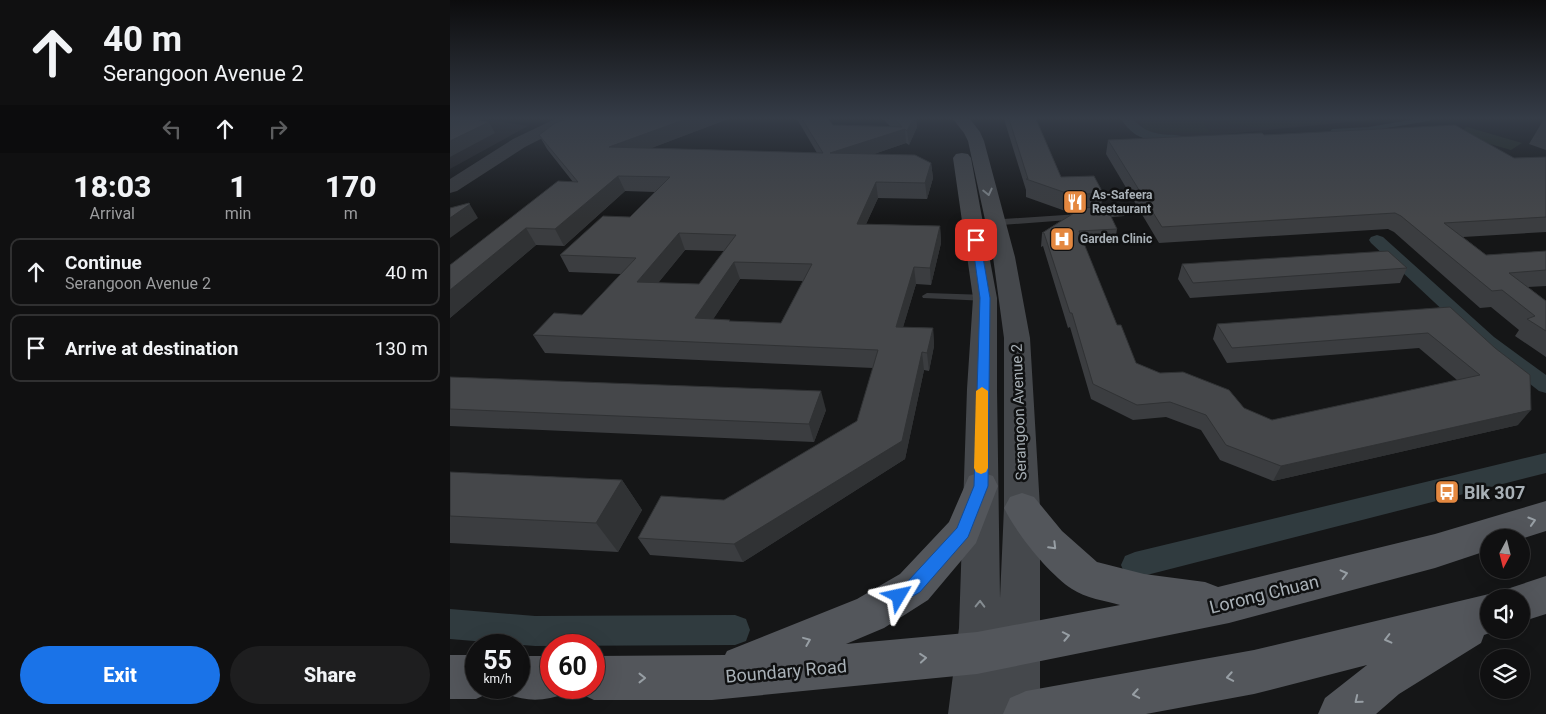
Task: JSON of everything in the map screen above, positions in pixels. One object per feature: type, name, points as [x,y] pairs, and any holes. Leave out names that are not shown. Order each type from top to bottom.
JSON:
[{"type":"main road","name":"Serangoon Avenue 2","points":[[961,152],[984,224]]},
{"type":"main road","name":"Serangoon Avenue 2","points":[[977,152],[984,224],[998,299],[1019,380],[1022,508],[1017,714]]},
{"type":"main road","name":"Serangoon Avenue 2","points":[[971,714],[980,609],[981,486],[998,299]]},
{"type":"main road","points":[[712,678],[870,614],[914,587],[962,532],[981,486]]},
{"type":"main road","points":[[1022,508],[1049,543],[1086,577],[1144,593],[1229,604]]},
{"type":"main road","name":"Lorong Chuan","points":[[977,653],[1229,604],[1435,551],[1546,516]]},
{"type":"main road","points":[[1530,600],[1546,595]]},
{"type":"main road","points":[[1026,714],[1254,672],[1480,616]]},
{"type":"main road","points":[[1341,714],[1384,679],[1480,622]]},
{"type":"main road","name":"Boundary Road","points":[[605,678],[712,678],[977,653]]},
{"type":"main road","points":[[450,677],[465,677]]},
{"type":"street","points":[[450,176],[489,152]]},
{"type":"street","points":[[450,187],[504,152]]},
{"type":"lane","points":[[984,224],[1121,214]]},
{"type":"lane","points":[[927,296],[998,299]]},
{"type":"shaded area","points":[[450,152],[480,152],[450,169]]},
{"type":"building","points":[[553,152],[832,152],[830,153],[915,155],[931,163],[925,183],[876,182],[857,224],[940,226],[930,268],[914,267],[896,327],[933,328],[927,353],[922,352],[902,441],[734,544],[638,538],[661,496],[724,500],[857,421],[878,350],[533,335],[554,313],[582,315],[636,258],[560,255],[603,216],[630,217],[670,177],[618,176],[555,229],[526,228],[450,290],[450,265],[558,181],[578,182]],"holes":[[[679,233],[736,235],[699,284],[637,282]],[[734,262],[812,264],[781,323],[695,318]]]},
{"type":"building","points":[[1020,152],[1050,152],[1061,177],[1094,176],[1103,193],[1072,195],[1026,179],[1028,179]]},
{"type":"building","points":[[1116,152],[1504,152],[1514,158],[1546,157],[1546,217],[1444,223],[1486,255],[1546,251],[1546,270],[1509,273],[1546,301],[1546,331],[1527,319],[1535,316],[1502,290],[1492,291],[1395,213],[1162,227]]},
{"type":"building","points":[[470,204],[450,218],[450,208]]},
{"type":"building","points":[[1106,206],[1117,229],[1079,231],[1117,325],[1121,325],[1136,363],[1160,373],[1183,372],[1229,390],[1244,408],[1272,420],[1480,375],[1428,333],[1232,348],[1217,324],[1450,307],[1495,348],[1530,375],[1531,410],[1281,466],[1226,445],[1206,415],[1170,402],[1137,405],[1093,384],[1072,313],[1070,313],[1044,233],[1042,233],[1082,208]]},
{"type":"building","points":[[1388,251],[1407,268],[1193,283],[1182,264]]},
{"type":"building","points":[[450,377],[821,391],[809,424],[450,409]]},
{"type":"building","points":[[450,472],[622,480],[596,523],[450,516]]},
{"type":"waterway","points":[[1377,240],[1487,341],[1546,386]]},
{"type":"waterway","points":[[1135,565],[1546,463]]},
{"type":"waterway","points":[[450,624],[535,631],[735,630]]},
{"type":"slow traffic","points":[[981,468],[982,391]]},
{"type":"place","name":"As-Safeera Restaurant","points":[[1075,202]]},
{"type":"place","name":"Garden Clinic","points":[[1062,239]]},
{"type":"place","name":"Blk 307","points":[[1447,492]]},
{"type":"route","points":[[899,596],[914,587],[944,555],[962,532],[981,486],[985,298],[976,240]]}]
